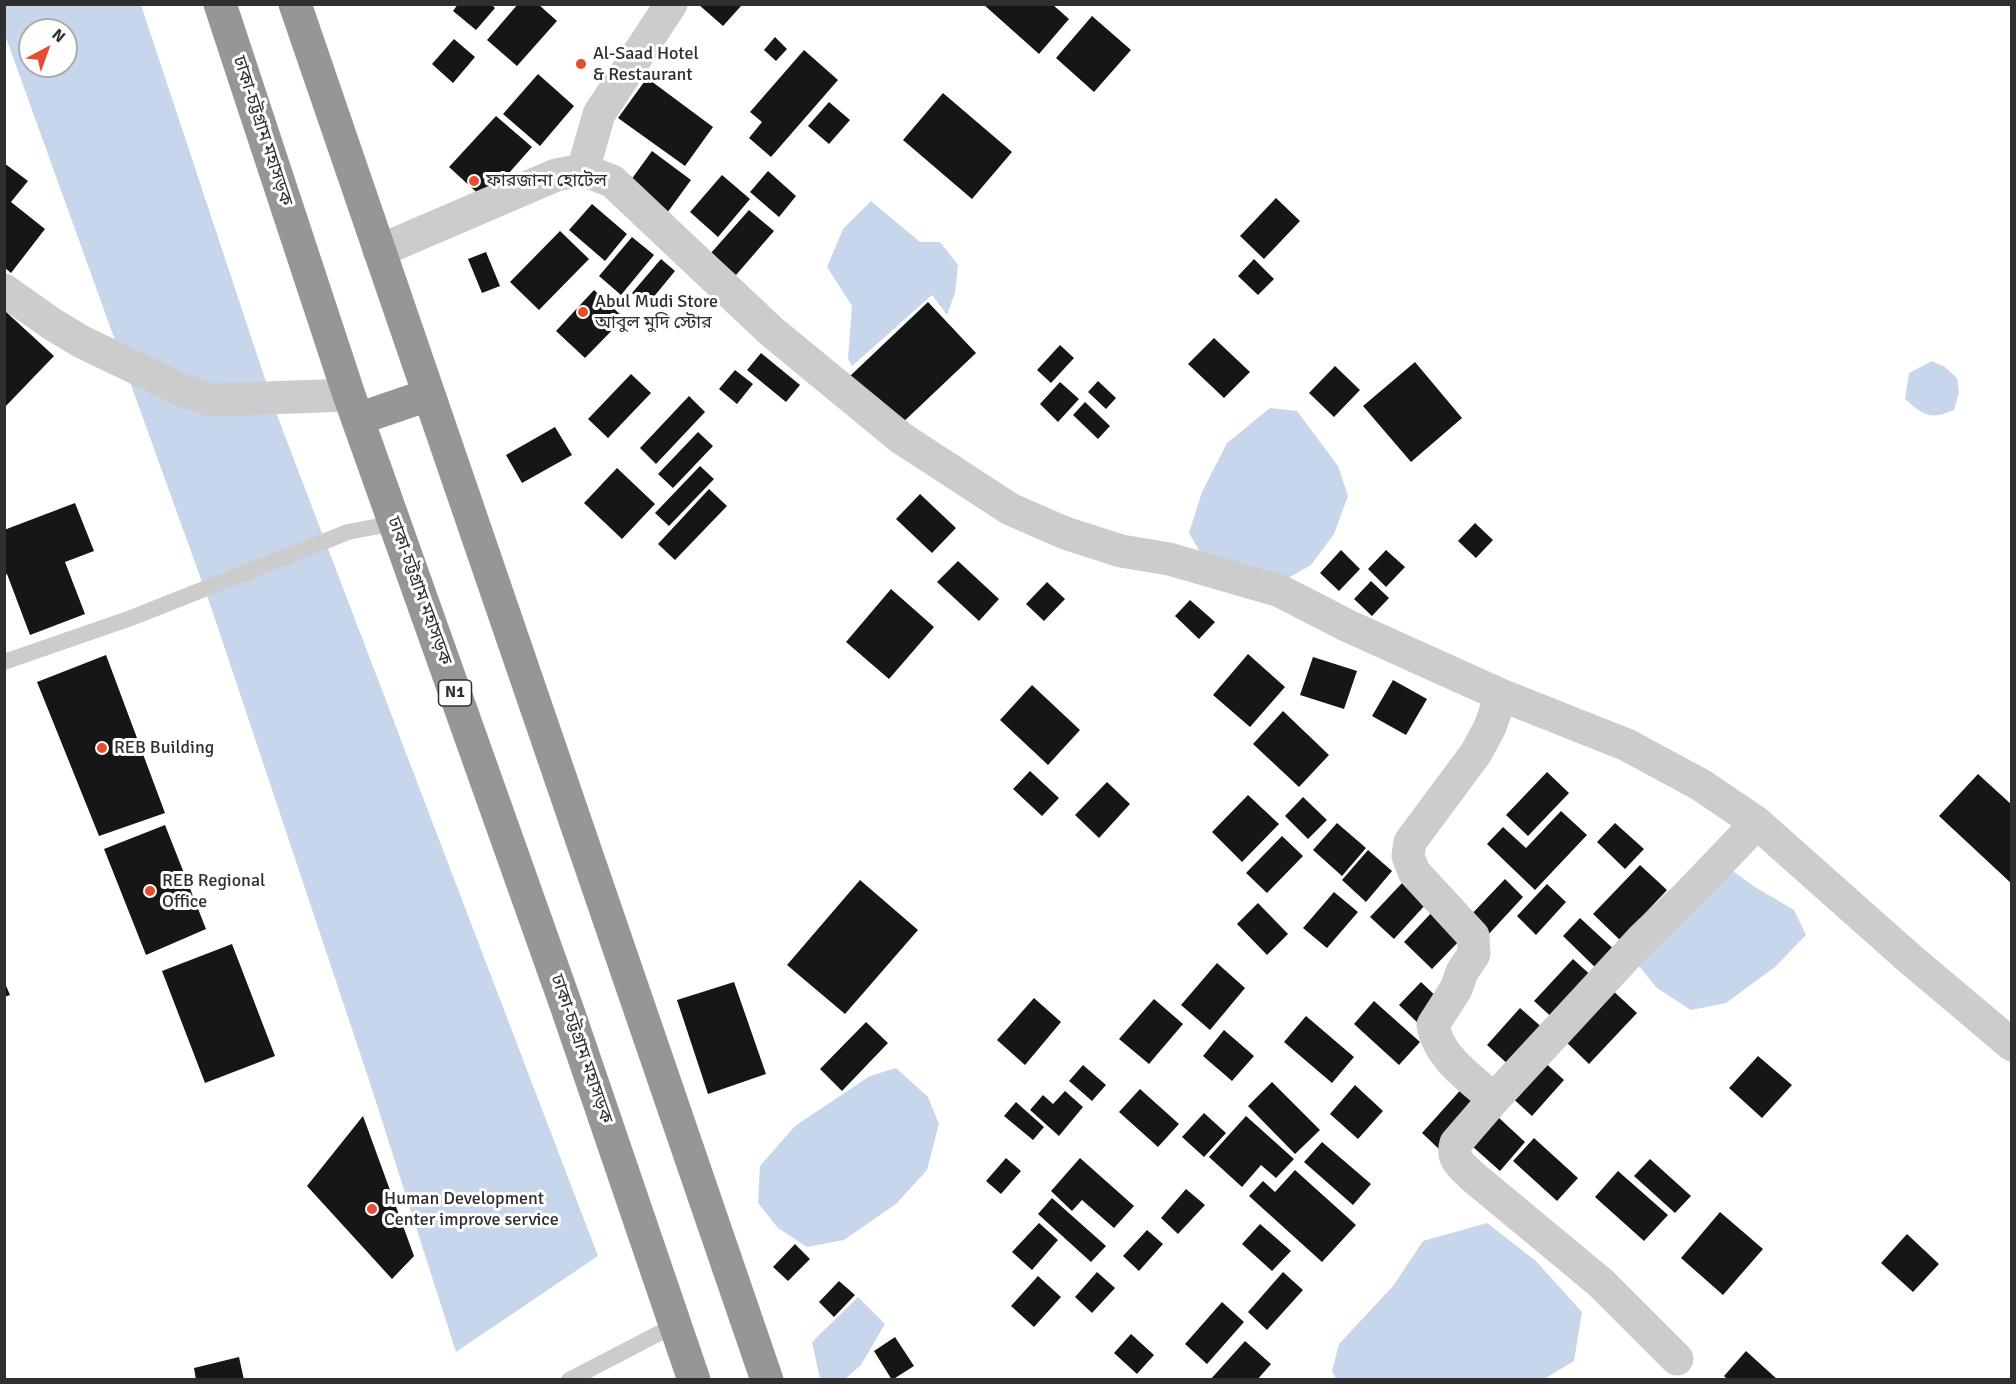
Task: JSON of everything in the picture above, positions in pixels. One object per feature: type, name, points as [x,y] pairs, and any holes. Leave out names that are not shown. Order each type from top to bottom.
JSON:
[{"type":"highway","name":"ঢাকা-চট্টগ্রাম মহাসড়ক","points":[[220,4],[353,407],[567,1008],[694,1380]]},
{"type":"highway","points":[[295,4],[767,1380]]},
{"type":"highway","points":[[353,407],[428,395]]},
{"type":"street","points":[[583,170],[599,114],[671,4]]},
{"type":"street","points":[[379,251],[556,175],[583,170],[612,181],[771,331],[901,438],[1010,509],[1065,533],[1121,551],[1169,559],[1280,591],[1348,626],[1501,695],[1627,745],[1701,785],[1757,823],[1909,958],[2012,1045]]},
{"type":"street","points":[[4,290],[82,342],[180,389],[210,400],[353,407]]},
{"type":"street","points":[[1494,1099],[1444,1053],[1435,1038],[1433,1025],[1456,989],[1462,972],[1474,954],[1473,936],[1413,872],[1408,856],[1410,842],[1476,753],[1490,727],[1501,695]]},
{"type":"street","points":[[1677,1359],[1601,1283],[1456,1161],[1454,1151],[1456,1143],[1494,1099],[1642,939],[1757,823]]},
{"type":"lane","points":[[4,662],[131,618],[348,532],[394,523]]},
{"type":"lane","points":[[569,1380],[675,1326]]},
{"type":"water","points":[[5,5],[141,5],[277,415],[598,1256],[456,1352],[368,1077],[211,607],[20,78],[78,78],[78,18],[18,18],[18,71],[5,35]]},
{"type":"water","points":[[871,201],[920,242],[940,242],[958,265],[955,293],[947,315],[932,295],[852,366],[848,359],[852,306],[827,267],[843,229]]},
{"type":"water","points":[[1932,361],[1945,367],[1957,378],[1959,392],[1954,410],[1939,415],[1923,413],[1905,399],[1909,373]]},
{"type":"water","points":[[1270,408],[1297,411],[1338,466],[1348,496],[1334,534],[1311,565],[1267,590],[1204,559],[1189,533],[1202,492],[1227,443]]},
{"type":"water","points":[[1730,869],[1794,910],[1806,935],[1775,967],[1726,1003],[1691,1010],[1657,988],[1633,959]]},
{"type":"water","points":[[896,1068],[928,1097],[939,1124],[927,1170],[896,1204],[844,1240],[807,1247],[778,1228],[758,1203],[760,1166],[795,1126],[870,1076]]},
{"type":"water","points":[[1487,1223],[1536,1261],[1582,1312],[1574,1361],[1544,1379],[1336,1379],[1332,1371],[1339,1344],[1393,1286],[1423,1241]]},
{"type":"water","points":[[858,1297],[885,1324],[861,1365],[845,1379],[820,1379],[812,1342]]},
{"type":"building","points":[[458,4],[491,4],[495,8],[476,30],[453,11]]},
{"type":"building","points":[[518,4],[538,4],[557,21],[517,66],[487,40]]},
{"type":"building","points":[[698,4],[739,4],[741,6],[723,26]]},
{"type":"building","points":[[983,4],[1052,4],[1069,19],[1039,54]]},
{"type":"building","points":[[1092,16],[1131,50],[1094,92],[1056,58]]},
{"type":"building","points":[[775,37],[787,49],[776,61],[764,50]]},
{"type":"building","points":[[454,39],[475,57],[453,83],[432,64]]},
{"type":"building","points":[[804,50],[838,80],[771,157],[749,138],[762,122],[750,112]]},
{"type":"building","points":[[538,74],[574,106],[540,146],[503,114]]},
{"type":"building","points":[[647,78],[713,127],[685,166],[618,118]]},
{"type":"building","points":[[943,93],[1012,152],[972,199],[903,140]]},
{"type":"building","points":[[829,102],[850,120],[829,144],[808,126]]},
{"type":"building","points":[[496,116],[532,147],[485,200],[449,167]]},
{"type":"building","points":[[652,151],[691,180],[667,213],[628,184]]},
{"type":"building","points":[[4,163],[28,181],[11,202],[45,229],[11,273],[4,267]]},
{"type":"building","points":[[768,171],[796,196],[779,217],[750,192]]},
{"type":"building","points":[[722,175],[750,199],[718,237],[690,212]]},
{"type":"building","points":[[1276,198],[1300,221],[1264,259],[1240,236]]},
{"type":"building","points":[[592,204],[627,234],[605,261],[569,230]]},
{"type":"building","points":[[749,210],[774,231],[736,275],[711,253]]},
{"type":"building","points":[[560,231],[589,259],[539,310],[510,282]]},
{"type":"building","points":[[632,237],[654,255],[621,295],[599,276]]},
{"type":"building","points":[[486,252],[500,286],[482,293],[468,259]]},
{"type":"building","points":[[661,259],[675,271],[647,305],[632,293]]},
{"type":"building","points":[[1254,259],[1274,279],[1258,295],[1238,276]]},
{"type":"building","points":[[594,290],[624,318],[585,358],[556,331]]},
{"type":"building","points":[[928,302],[976,353],[898,427],[850,376]]},
{"type":"building","points":[[4,310],[54,356],[4,408]]},
{"type":"building","points":[[1214,338],[1250,372],[1224,398],[1188,364]]},
{"type":"building","points":[[1060,345],[1074,358],[1051,383],[1037,370]]},
{"type":"building","points":[[761,353],[800,385],[786,402],[747,370]]},
{"type":"building","points":[[1415,362],[1462,418],[1411,462],[1363,406]]},
{"type":"building","points":[[1335,366],[1360,390],[1334,417],[1309,393]]},
{"type":"building","points":[[735,370],[753,384],[737,404],[719,389]]},
{"type":"building","points":[[631,374],[651,393],[608,438],[588,419]]},
{"type":"building","points":[[1098,381],[1116,398],[1106,409],[1088,392]]},
{"type":"building","points":[[1060,382],[1079,399],[1058,422],[1040,404]]},
{"type":"building","points":[[689,396],[705,412],[656,464],[640,448]]},
{"type":"building","points":[[1085,402],[1110,426],[1098,439],[1073,415]]},
{"type":"building","points":[[555,427],[572,455],[522,483],[506,455]]},
{"type":"building","points":[[698,432],[713,446],[673,488],[658,474]]},
{"type":"building","points":[[700,466],[714,479],[669,526],[655,513]]},
{"type":"building","points":[[617,468],[655,504],[622,539],[584,503]]},
{"type":"building","points":[[709,489],[727,506],[675,560],[658,544]]},
{"type":"building","points":[[920,494],[956,528],[932,553],[896,519]]},
{"type":"building","points":[[75,503],[94,551],[65,562],[85,614],[30,635],[7,574],[4,575],[4,530]]},
{"type":"building","points":[[1475,523],[1493,540],[1476,558],[1458,541]]},
{"type":"building","points":[[1341,550],[1360,569],[1339,591],[1320,573]]},
{"type":"building","points":[[1386,550],[1405,567],[1386,587],[1368,569]]},
{"type":"building","points":[[958,561],[999,599],[979,621],[937,582]]},
{"type":"building","points":[[1371,581],[1389,598],[1372,616],[1354,599]]},
{"type":"building","points":[[1047,582],[1065,599],[1044,621],[1026,604]]},
{"type":"building","points":[[891,589],[934,627],[889,679],[846,642]]},
{"type":"building","points":[[1190,600],[1215,622],[1199,639],[1175,616]]},
{"type":"building","points":[[1248,654],[1285,687],[1250,727],[1213,695]]},
{"type":"building","name":"REB Building","points":[[106,655],[165,813],[99,836],[37,682]]},
{"type":"building","points":[[1313,657],[1357,671],[1344,709],[1300,695]]},
{"type":"building","points":[[1393,680],[1427,699],[1406,735],[1372,716]]},
{"type":"building","points":[[1032,685],[1080,730],[1048,765],[1000,720]]},
{"type":"building","points":[[1283,711],[1329,755],[1299,787],[1253,744]]},
{"type":"building","points":[[1030,771],[1059,798],[1042,816],[1013,789]]},
{"type":"building","points":[[1547,772],[1569,793],[1528,836],[1506,815]]},
{"type":"building","points":[[1978,774],[2012,805],[2012,884],[1939,816]]},
{"type":"building","points":[[1107,782],[1130,804],[1099,838],[1075,815]]},
{"type":"building","points":[[1248,795],[1279,824],[1242,862],[1212,832]]},
{"type":"building","points":[[1303,797],[1327,820],[1308,839],[1285,816]]},
{"type":"building","points":[[1561,811],[1587,835],[1535,890],[1487,844],[1503,827],[1526,848]]},
{"type":"building","points":[[1337,823],[1366,848],[1342,876],[1313,850]]},
{"type":"building","points":[[1615,823],[1644,849],[1625,869],[1597,842]]},
{"type":"building","points":[[165,825],[206,929],[146,955],[104,849]]},
{"type":"building","points":[[1282,836],[1303,856],[1267,893],[1246,873]]},
{"type":"building","points":[[1368,850],[1392,871],[1366,902],[1342,880]]},
{"type":"building","points":[[1640,865],[1667,890],[1620,940],[1593,914]]},
{"type":"building","points":[[1505,879],[1523,897],[1486,937],[1467,919]]},
{"type":"building","points":[[860,880],[918,930],[845,1014],[787,965]]},
{"type":"building","points":[[1404,881],[1427,903],[1394,939],[1370,917]]},
{"type":"building","points":[[1547,884],[1566,902],[1536,935],[1517,916]]},
{"type":"building","points":[[1334,892],[1358,912],[1327,948],[1303,928]]},
{"type":"building","points":[[1258,903],[1288,934],[1267,955],[1237,924]]},
{"type":"building","points":[[1434,910],[1463,937],[1432,969],[1404,942]]},
{"type":"building","points":[[1580,918],[1618,953],[1600,972],[1563,936]]},
{"type":"building","points":[[232,944],[275,1056],[205,1083],[162,971]]},
{"type":"building","points":[[1573,959],[1595,979],[1556,1021],[1534,1001]]},
{"type":"building","points":[[1217,963],[1245,988],[1210,1030],[1181,1005]]},
{"type":"building","points":[[4,981],[10,995],[4,997]]},
{"type":"building","points":[[734,982],[766,1074],[708,1094],[677,1000]]},
{"type":"building","points":[[1421,982],[1441,1001],[1419,1024],[1399,1005]]},
{"type":"building","points":[[1610,988],[1637,1013],[1589,1064],[1562,1038]]},
{"type":"building","points":[[1034,998],[1061,1022],[1025,1065],[997,1040]]},
{"type":"building","points":[[1154,999],[1183,1024],[1149,1064],[1119,1039]]},
{"type":"building","points":[[1374,1001],[1420,1042],[1399,1065],[1354,1024]]},
{"type":"building","points":[[1520,1008],[1545,1030],[1511,1067],[1487,1045]]},
{"type":"building","points":[[1306,1016],[1354,1057],[1332,1083],[1284,1042]]},
{"type":"building","points":[[866,1022],[888,1043],[842,1091],[820,1069]]},
{"type":"building","points":[[1224,1030],[1254,1056],[1232,1081],[1203,1056]]},
{"type":"building","points":[[1758,1056],[1792,1085],[1762,1118],[1729,1088]]},
{"type":"building","points":[[1539,1057],[1564,1080],[1532,1116],[1507,1093]]},
{"type":"building","points":[[1083,1065],[1106,1085],[1092,1101],[1069,1081]]},
{"type":"building","points":[[1272,1082],[1320,1130],[1295,1154],[1248,1106]]},
{"type":"building","points":[[1355,1085],[1383,1111],[1358,1139],[1330,1114]]},
{"type":"building","points":[[1465,1085],[1484,1101],[1440,1150],[1422,1133]]},
{"type":"building","points":[[1140,1089],[1179,1124],[1158,1147],[1119,1112]]},
{"type":"building","points":[[1065,1091],[1083,1107],[1059,1136],[1030,1110],[1043,1095],[1053,1104]]},
{"type":"building","points":[[1016,1102],[1044,1127],[1033,1140],[1004,1116]]},
{"type":"building","points":[[1204,1113],[1226,1133],[1204,1157],[1182,1137]]},
{"type":"building","points":[[363,1116],[414,1256],[392,1279],[307,1186]]},
{"type":"building","points":[[1246,1116],[1294,1159],[1276,1178],[1261,1165],[1242,1187],[1209,1157]]},
{"type":"building","points":[[1498,1117],[1525,1142],[1500,1171],[1472,1146]]},
{"type":"building","points":[[1534,1138],[1578,1178],[1557,1201],[1513,1161]]},
{"type":"building","points":[[1322,1142],[1371,1184],[1353,1205],[1304,1162]]},
{"type":"building","points":[[1006,1158],[1021,1171],[1001,1194],[986,1181]]},
{"type":"building","points":[[1080,1158],[1134,1206],[1114,1228],[1082,1200],[1072,1211],[1051,1191]]},
{"type":"building","points":[[1650,1159],[1691,1196],[1675,1213],[1634,1176]]},
{"type":"building","points":[[1295,1170],[1356,1225],[1322,1262],[1249,1196],[1263,1181],[1275,1192]]},
{"type":"building","points":[[1618,1171],[1668,1215],[1644,1241],[1595,1197]]},
{"type":"building","points":[[1186,1189],[1205,1205],[1178,1234],[1161,1218]]},
{"type":"building","points":[[1052,1198],[1106,1246],[1091,1262],[1038,1214]]},
{"type":"building","points":[[1720,1212],[1763,1249],[1723,1295],[1681,1258]]},
{"type":"building","points":[[1039,1223],[1058,1240],[1032,1270],[1012,1252]]},
{"type":"building","points":[[1260,1224],[1291,1251],[1272,1271],[1242,1244]]},
{"type":"building","points":[[1147,1230],[1163,1244],[1139,1271],[1123,1256]]},
{"type":"building","points":[[1907,1234],[1939,1264],[1913,1292],[1881,1263]]},
{"type":"building","points":[[795,1244],[810,1259],[788,1281],[773,1267]]},
{"type":"building","points":[[1097,1272],[1115,1288],[1092,1313],[1075,1297]]},
{"type":"building","points":[[1283,1272],[1303,1290],[1267,1330],[1248,1312]]},
{"type":"building","points":[[1038,1276],[1061,1297],[1034,1327],[1011,1306]]},
{"type":"building","points":[[839,1281],[855,1295],[834,1317],[819,1302]]},
{"type":"building","points":[[1222,1302],[1244,1322],[1207,1364],[1185,1344]]},
{"type":"building","points":[[1131,1334],[1154,1355],[1137,1374],[1114,1353]]},
{"type":"building","points":[[895,1337],[914,1366],[892,1380],[874,1351]]},
{"type":"building","points":[[1245,1341],[1271,1364],[1257,1380],[1210,1380]]},
{"type":"building","points":[[1746,1351],[1778,1380],[1728,1380],[1724,1376]]},
{"type":"building","points":[[239,1357],[244,1380],[196,1380],[194,1368]]},
{"type":"place","name":"Al-Saad Hotel & Restaurant","points":[[581,64]]},
{"type":"place","name":"ফারজানা হোটেল","points":[[474,181]]},
{"type":"place","name":"Abul Mudi Store আবুল মুদি স্টোর","points":[[583,312]]},
{"type":"place","name":"REB Building","points":[[102,748]]},
{"type":"place","name":"REB Regional Office","points":[[150,891]]},
{"type":"place","name":"Human Development Center improve service","points":[[372,1209]]}]
